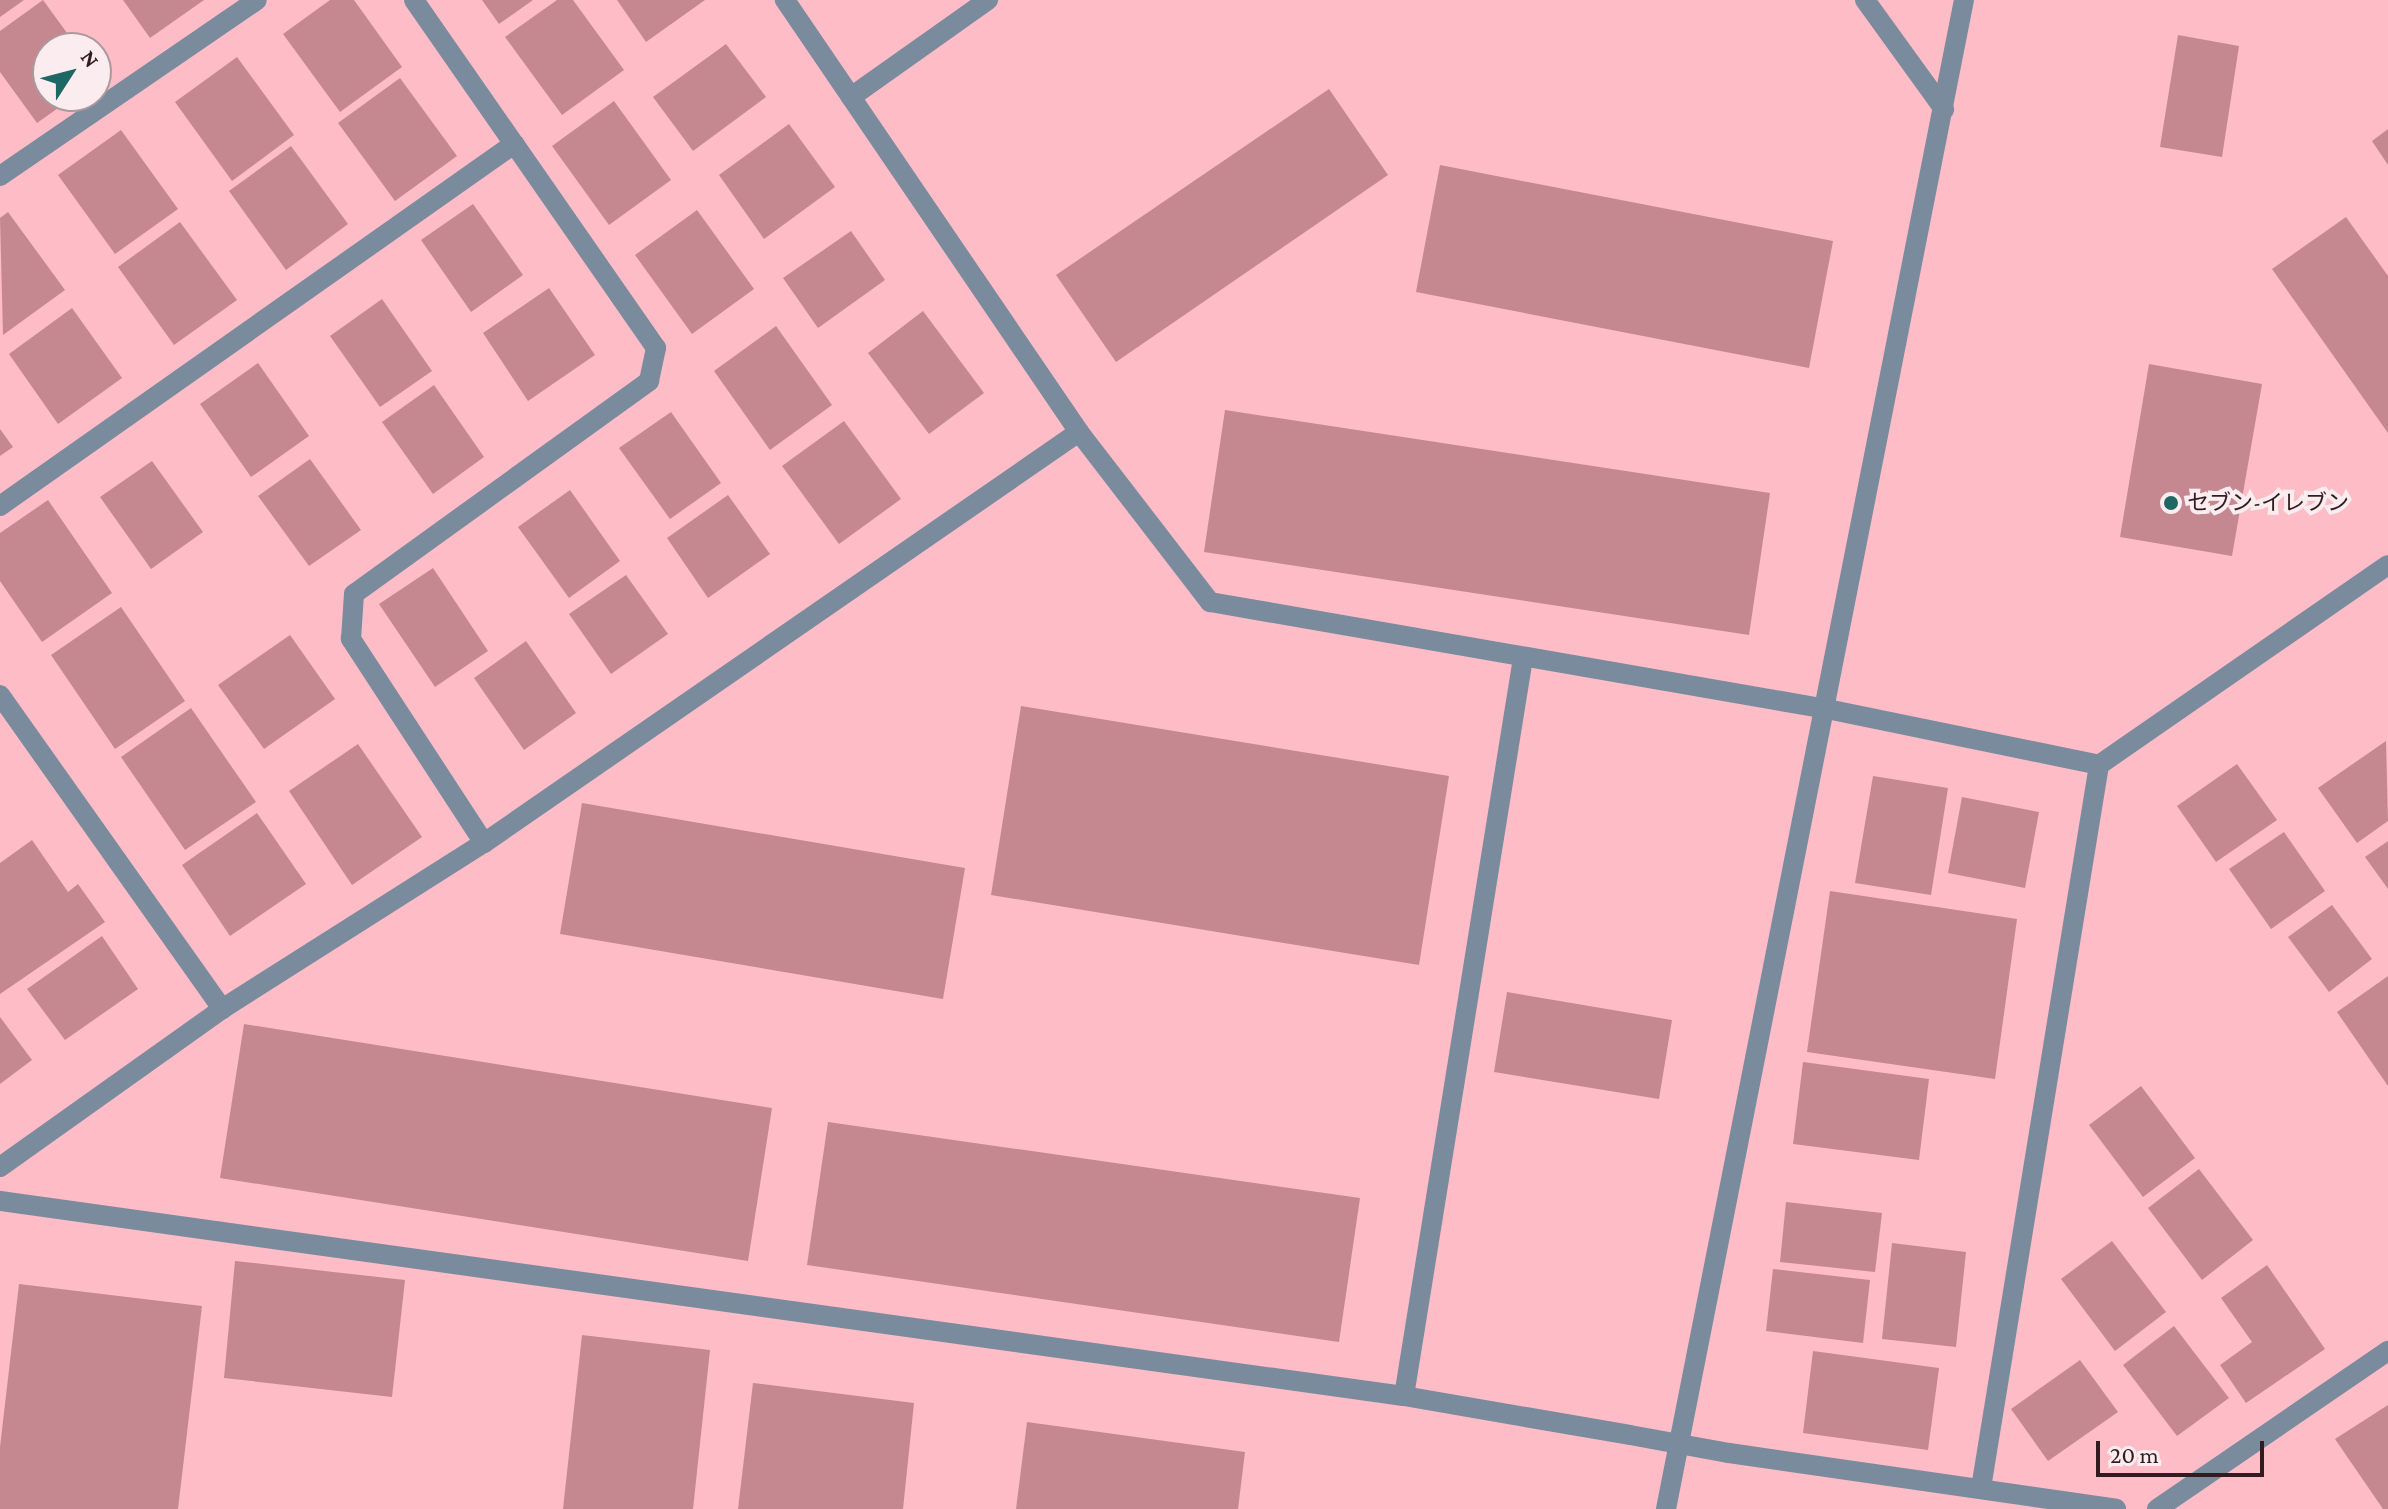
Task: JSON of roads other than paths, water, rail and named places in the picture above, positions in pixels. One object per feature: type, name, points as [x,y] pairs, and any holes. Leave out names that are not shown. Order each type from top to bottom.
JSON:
[{"type":"street","points":[[0,176],[257,0]]},
{"type":"street","points":[[414,0],[656,348],[649,381],[354,594],[351,639],[484,843]]},
{"type":"street","points":[[785,0],[1079,432],[1210,602],[1827,709],[2099,765]]},
{"type":"street","points":[[851,97],[988,0]]},
{"type":"street","points":[[1865,0],[1944,109]]},
{"type":"street","points":[[1666,1509],[1827,709],[1964,0]]},
{"type":"street","points":[[0,506],[514,144]]},
{"type":"street","points":[[0,1167],[222,1009],[484,843],[1079,432]]},
{"type":"street","points":[[1981,1488],[2099,765],[2388,565]]},
{"type":"street","points":[[1404,1396],[1523,658]]},
{"type":"street","points":[[0,695],[222,1009]]},
{"type":"street","points":[[0,1201],[1404,1396],[1729,1453],[2116,1509]]},
{"type":"street","points":[[2157,1509],[2388,1351]]},
{"type":"place","name":"セブン-イレブン","points":[[2171,503]]}]
